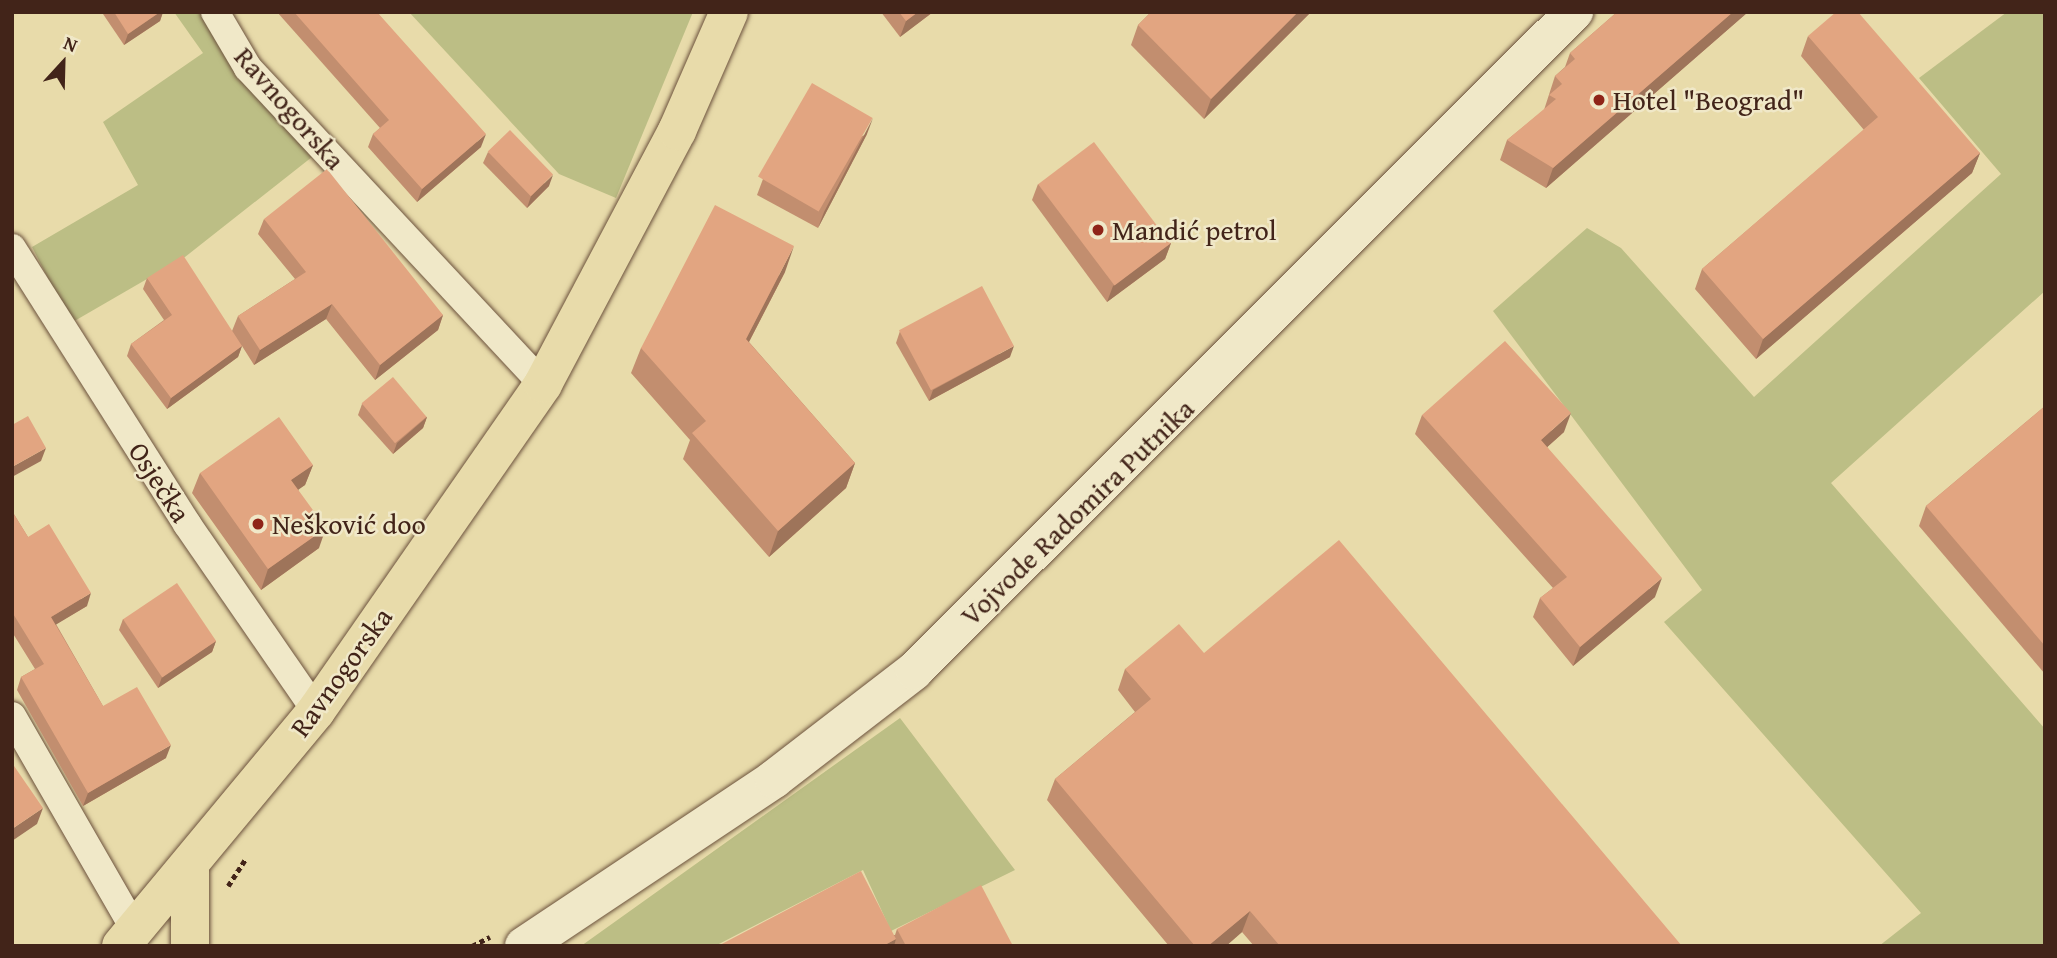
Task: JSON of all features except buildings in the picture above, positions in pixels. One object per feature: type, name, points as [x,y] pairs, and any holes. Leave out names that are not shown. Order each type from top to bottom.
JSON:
[{"type":"main road","name":"Ravnogorska","points":[[128,938],[316,710],[543,384],[677,131],[729,12]]},
{"type":"main road","name":"Vojvode Radomira Putnika","points":[[524,946],[774,779],[914,671],[1574,12]]},
{"type":"main road","points":[[190,865],[190,946]]},
{"type":"street","name":"Ravnogorska","points":[[215,12],[248,68],[543,384]]},
{"type":"street","name":"Osječka","points":[[12,248],[157,477],[316,710]]},
{"type":"street","points":[[12,716],[128,938]]},
{"type":"green space","points":[[174,12],[203,12],[234,72],[312,157],[185,257],[71,323],[32,247],[138,185],[103,122],[203,53]]},
{"type":"green space","points":[[409,12],[693,12],[616,198],[559,174]]},
{"type":"green space","points":[[2007,12],[2045,12],[2045,291],[1831,483],[2045,729],[2045,946],[1879,946],[1921,913],[1664,622],[1702,590],[1493,311],[1587,228],[1621,248],[1754,397],[2001,174],[1919,78]]},
{"type":"green space","points":[[900,718],[1015,870],[891,931],[863,870],[715,946],[581,946]]},
{"type":"place","name":"Hotel \"Beograd\"","points":[[1599,100]]},
{"type":"place","name":"Mandić petrol","points":[[1098,230]]},
{"type":"place","name":"Nešković doo","points":[[258,524]]}]
